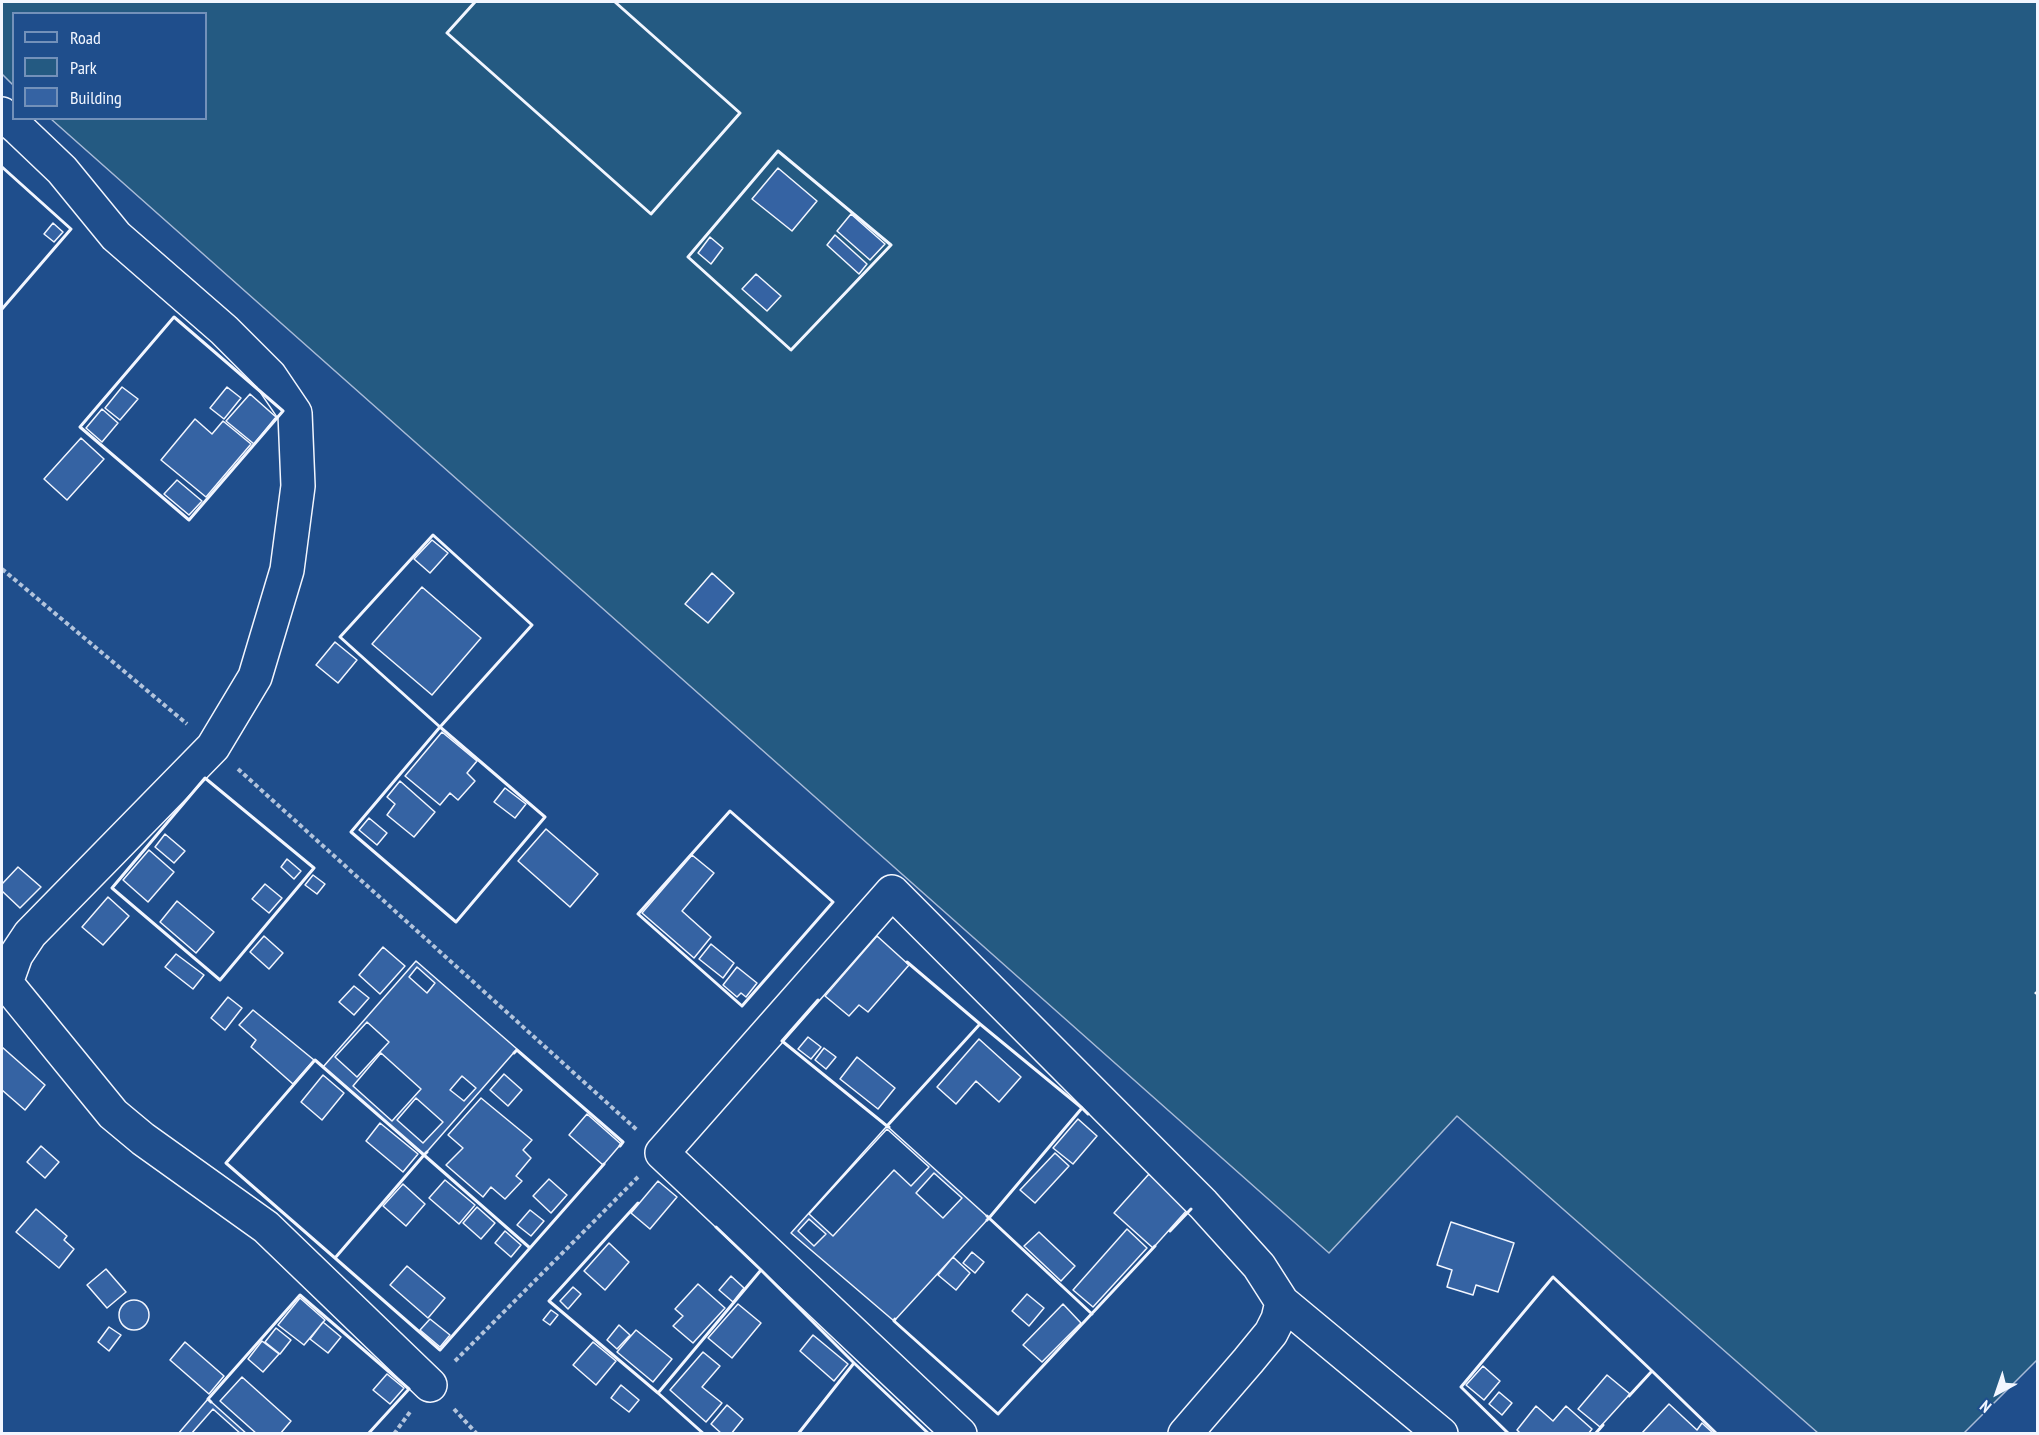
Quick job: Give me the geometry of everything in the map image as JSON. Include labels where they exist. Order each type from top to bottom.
[{"type":"street","points":[[2,114],[62,170],[116,236],[224,330],[270,376],[295,413],[298,486],[287,570],[255,677],[213,747],[30,934],[16,955],[4,981],[113,1114],[143,1139],[266,1227],[430,1385]]},
{"type":"street","points":[[960,1434],[662,1153],[892,892],[1203,1204],[1259,1266],[1282,1302],[1441,1434]]},
{"type":"street","points":[[1185,1434],[1271,1333],[1278,1319],[1282,1302]]},
{"type":"path","points":[[2,569],[213,747],[662,1153],[430,1385],[394,1434]]},
{"type":"green space","points":[[2,2],[2037,2],[2037,1360],[1964,1433],[1818,1433],[1457,1116],[1329,1253],[52,120],[207,120],[207,12],[12,12],[12,84],[2,74]]},
{"type":"building","points":[[778,168],[817,201],[792,231],[752,199]]},
{"type":"building","points":[[851,214],[885,244],[870,260],[837,231]]},
{"type":"building","points":[[53,223],[63,232],[54,242],[44,234]]},
{"type":"building","points":[[835,235],[867,264],[859,274],[827,245]]},
{"type":"building","points":[[710,237],[723,248],[711,264],[698,253]]},
{"type":"building","points":[[756,274],[781,296],[767,311],[742,289]]},
{"type":"building","points":[[122,387],[138,399],[120,420],[105,408]]},
{"type":"building","points":[[227,387],[241,398],[224,419],[210,408]]},
{"type":"building","points":[[250,394],[276,417],[254,444],[226,421]]},
{"type":"building","points":[[102,409],[118,423],[102,442],[86,428]]},
{"type":"building","points":[[195,419],[212,434],[223,421],[251,444],[206,497],[161,460]]},
{"type":"building","points":[[81,438],[104,459],[67,500],[44,479]]},
{"type":"building","points":[[177,480],[202,501],[189,515],[164,494]]},
{"type":"building","points":[[432,540],[448,553],[430,573],[414,559]]},
{"type":"building","points":[[712,573],[734,593],[708,623],[685,604]]},
{"type":"building","points":[[422,587],[481,638],[432,695],[372,644]]},
{"type":"building","points":[[335,642],[357,660],[338,683],[316,665]]},
{"type":"building","points":[[442,732],[477,761],[467,773],[475,781],[458,800],[450,793],[440,805],[405,776]]},
{"type":"building","points":[[400,781],[435,812],[414,837],[387,815],[395,804],[387,797]]},
{"type":"building","points":[[505,788],[526,804],[515,818],[494,802]]},
{"type":"building","points":[[369,818],[387,833],[377,845],[359,830]]},
{"type":"building","points":[[546,829],[598,874],[570,907],[518,861]]},
{"type":"building","points":[[165,834],[185,851],[174,863],[155,847]]},
{"type":"building","points":[[149,850],[174,872],[148,902],[123,880]]},
{"type":"building","points":[[692,855],[714,873],[682,911],[711,937],[694,958],[642,913]]},
{"type":"building","points":[[287,859],[301,871],[294,879],[281,867]]},
{"type":"building","points":[[18,867],[41,887],[20,908],[2,891],[2,884]]},
{"type":"building","points":[[313,875],[325,884],[317,894],[305,885]]},
{"type":"building","points":[[265,884],[282,898],[269,913],[252,899]]},
{"type":"building","points":[[108,897],[129,916],[103,945],[82,927]]},
{"type":"building","points":[[177,901],[214,932],[196,953],[160,922]]},
{"type":"building","points":[[264,936],[283,953],[269,969],[250,952]]},
{"type":"building","points":[[877,936],[909,965],[868,1012],[859,1005],[849,1016],[825,996]]},
{"type":"building","points":[[711,944],[734,963],[723,978],[699,959]]},
{"type":"building","points":[[383,947],[405,966],[380,994],[359,975]]},
{"type":"building","points":[[176,954],[204,975],[193,989],[165,967]]},
{"type":"building","points":[[416,961],[517,1049],[424,1155],[323,1067]]},
{"type":"building","points":[[417,967],[435,983],[427,993],[409,977]]},
{"type":"building","points":[[737,967],[757,983],[746,997],[741,993],[737,997],[723,985]]},
{"type":"building","points":[[354,986],[369,998],[354,1015],[339,1002]]},
{"type":"building","points":[[228,997],[242,1008],[225,1030],[211,1018]]},
{"type":"building","points":[[253,1010],[314,1060],[293,1084],[251,1047],[256,1040],[239,1025]]},
{"type":"building","points":[[367,1022],[389,1042],[357,1077],[335,1057]]},
{"type":"building","points":[[808,1037],[821,1047],[811,1059],[798,1049]]},
{"type":"building","points":[[979,1039],[1021,1077],[999,1102],[976,1081],[956,1104],[937,1087]]},
{"type":"building","points":[[2,1047],[45,1085],[25,1110],[2,1090]]},
{"type":"building","points":[[824,1048],[836,1057],[826,1069],[815,1060]]},
{"type":"building","points":[[381,1053],[421,1089],[392,1121],[353,1086]]},
{"type":"building","points":[[857,1057],[895,1088],[878,1109],[840,1079]]},
{"type":"building","points":[[504,1074],[522,1090],[508,1106],[490,1090]]},
{"type":"building","points":[[323,1075],[344,1093],[322,1120],[301,1102]]},
{"type":"building","points":[[462,1076],[476,1088],[464,1101],[450,1090]]},
{"type":"building","points":[[416,1098],[443,1122],[423,1143],[397,1120]]},
{"type":"building","points":[[481,1098],[532,1140],[523,1150],[531,1158],[516,1176],[522,1181],[505,1199],[491,1187],[483,1197],[446,1165],[463,1148],[448,1135]]},
{"type":"building","points":[[587,1114],[621,1144],[603,1165],[569,1135]]},
{"type":"building","points":[[1078,1119],[1097,1136],[1073,1164],[1053,1148]]},
{"type":"building","points":[[380,1123],[418,1154],[403,1172],[366,1141]]},
{"type":"building","points":[[887,1126],[989,1218],[894,1321],[791,1233]]},
{"type":"building","points":[[887,1129],[929,1167],[911,1186],[894,1170],[833,1236],[809,1214]]},
{"type":"building","points":[[41,1146],[59,1162],[45,1178],[27,1162]]},
{"type":"building","points":[[1055,1153],[1069,1166],[1035,1203],[1020,1190]]},
{"type":"building","points":[[934,1173],[962,1198],[943,1218],[916,1193]]},
{"type":"building","points":[[1149,1174],[1188,1209],[1153,1248],[1114,1213]]},
{"type":"building","points":[[549,1179],[567,1195],[551,1213],[533,1196]]},
{"type":"building","points":[[445,1180],[475,1205],[459,1224],[429,1198]]},
{"type":"building","points":[[658,1181],[677,1197],[650,1229],[631,1213]]},
{"type":"building","points":[[403,1184],[425,1204],[406,1226],[383,1206]]},
{"type":"building","points":[[477,1207],[495,1223],[481,1239],[463,1223]]},
{"type":"building","points":[[36,1209],[67,1236],[64,1240],[74,1249],[59,1268],[16,1232]]},
{"type":"building","points":[[530,1210],[544,1221],[531,1236],[517,1225]]},
{"type":"building","points":[[809,1219],[826,1234],[814,1246],[798,1231]]},
{"type":"building","points":[[1451,1222],[1514,1243],[1498,1292],[1476,1285],[1473,1295],[1447,1287],[1452,1270],[1437,1265]]},
{"type":"building","points":[[1127,1229],[1147,1248],[1093,1307],[1073,1290]]},
{"type":"building","points":[[505,1231],[521,1245],[511,1257],[495,1243]]},
{"type":"building","points":[[1039,1232],[1075,1266],[1061,1281],[1024,1246]]},
{"type":"building","points":[[609,1243],[629,1262],[605,1290],[584,1271]]},
{"type":"building","points":[[972,1252],[984,1262],[975,1273],[963,1263]]},
{"type":"building","points":[[953,1257],[970,1273],[956,1290],[938,1275]]},
{"type":"building","points":[[407,1266],[445,1298],[428,1318],[390,1285]]},
{"type":"building","points":[[106,1269],[126,1292],[107,1308],[87,1285]]},
{"type":"building","points":[[731,1276],[744,1288],[733,1302],[719,1290]]},
{"type":"building","points":[[698,1284],[725,1308],[693,1343],[673,1326],[683,1316],[675,1309]]},
{"type":"building","points":[[573,1287],[581,1294],[568,1309],[560,1301]]},
{"type":"building","points":[[1027,1294],[1044,1308],[1029,1326],[1012,1311]]},
{"type":"building","points":[[300,1298],[325,1320],[304,1345],[278,1325]]},
{"type":"building","points":[[134,1300],[144,1305],[149,1315],[144,1325],[134,1330],[124,1325],[119,1315],[124,1305]]},
{"type":"building","points":[[738,1304],[761,1323],[732,1358],[708,1338]]},
{"type":"building","points":[[1063,1304],[1081,1323],[1042,1362],[1023,1345]]},
{"type":"building","points":[[551,1310],[558,1315],[550,1325],[543,1320]]},
{"type":"building","points":[[430,1319],[450,1335],[440,1347],[420,1330]]},
{"type":"building","points":[[323,1322],[341,1337],[328,1353],[310,1339]]},
{"type":"building","points":[[619,1325],[630,1335],[617,1349],[607,1340]]},
{"type":"building","points":[[109,1327],[121,1335],[109,1351],[98,1342]]},
{"type":"building","points":[[276,1328],[291,1340],[280,1354],[265,1342]]},
{"type":"building","points":[[636,1330],[672,1359],[653,1382],[617,1352]]},
{"type":"building","points":[[813,1335],[848,1364],[834,1381],[800,1351]]},
{"type":"building","points":[[262,1341],[279,1354],[263,1372],[248,1359]]},
{"type":"building","points":[[185,1342],[224,1376],[209,1394],[170,1360]]},
{"type":"building","points":[[593,1342],[616,1361],[596,1385],[573,1365]]},
{"type":"building","points":[[703,1352],[720,1366],[702,1387],[722,1403],[706,1422],[670,1390]]},
{"type":"building","points":[[1483,1366],[1500,1381],[1484,1400],[1466,1385]]},
{"type":"building","points":[[387,1374],[404,1388],[390,1404],[373,1390]]},
{"type":"building","points":[[1607,1375],[1630,1394],[1600,1427],[1578,1409]]},
{"type":"building","points":[[242,1377],[291,1421],[280,1434],[257,1434],[220,1401]]},
{"type":"building","points":[[621,1385],[639,1400],[629,1412],[611,1398]]},
{"type":"building","points":[[1499,1392],[1512,1403],[1502,1415],[1489,1404]]},
{"type":"building","points":[[208,1399],[247,1434],[241,1434],[213,1409],[191,1434],[178,1434]]},
{"type":"building","points":[[1669,1404],[1697,1430],[1702,1423],[1714,1434],[1641,1434]]},
{"type":"building","points":[[727,1405],[743,1419],[731,1434],[722,1434],[711,1424]]},
{"type":"building","points":[[1536,1406],[1553,1421],[1566,1406],[1592,1429],[1588,1434],[1521,1434],[1517,1430]]},
{"type":"wall","points":[[475,2],[447,33],[651,214],[740,113],[615,2]]},
{"type":"wall","points":[[778,151],[891,245],[791,350],[688,257],[778,151]]},
{"type":"wall","points":[[2,167],[71,229],[2,309]]},
{"type":"wall","points":[[174,317],[283,411],[189,520],[80,427],[174,317]]},
{"type":"wall","points":[[433,535],[532,625],[440,727],[340,637],[433,535]]},
{"type":"wall","points":[[440,727],[545,817],[456,922],[351,832],[440,727]]},
{"type":"wall","points":[[205,778],[314,868],[220,980],[112,888],[205,778]]},
{"type":"wall","points":[[730,811],[833,902],[742,1006],[638,914],[730,811]]},
{"type":"wall","points":[[907,962],[980,1024]]},
{"type":"wall","points":[[818,1000],[782,1041],[887,1126]]},
{"type":"wall","points":[[889,1127],[887,1126],[980,1024],[1082,1108]]},
{"type":"wall","points":[[514,1053],[517,1050],[623,1142],[620,1146]]},
{"type":"wall","points":[[315,1060],[424,1155],[335,1258],[226,1163],[315,1060]]},
{"type":"wall","points":[[987,1216],[989,1218],[1082,1108],[1088,1114]]},
{"type":"wall","points":[[427,1152],[424,1155],[530,1248]]},
{"type":"wall","points":[[530,1248],[424,1155],[335,1258],[440,1350],[604,1164]]},
{"type":"wall","points":[[638,1203],[549,1301],[658,1393]]},
{"type":"wall","points":[[1170,1231],[1191,1209]]},
{"type":"wall","points":[[987,1220],[989,1218],[1092,1314]]},
{"type":"wall","points":[[716,1227],[761,1270]]},
{"type":"wall","points":[[895,1319],[894,1321],[998,1414],[1155,1246]]},
{"type":"wall","points":[[704,1434],[658,1393],[761,1270],[854,1363]]},
{"type":"wall","points":[[1509,1434],[1461,1387],[1553,1277],[1652,1371],[1629,1396]]},
{"type":"wall","points":[[211,1402],[208,1399],[300,1295],[409,1389],[368,1434]]},
{"type":"wall","points":[[798,1434],[854,1363],[929,1434]]},
{"type":"wall","points":[[1652,1371],[1717,1434]]},
{"type":"wall","points":[[1595,1434],[1603,1425]]}]
